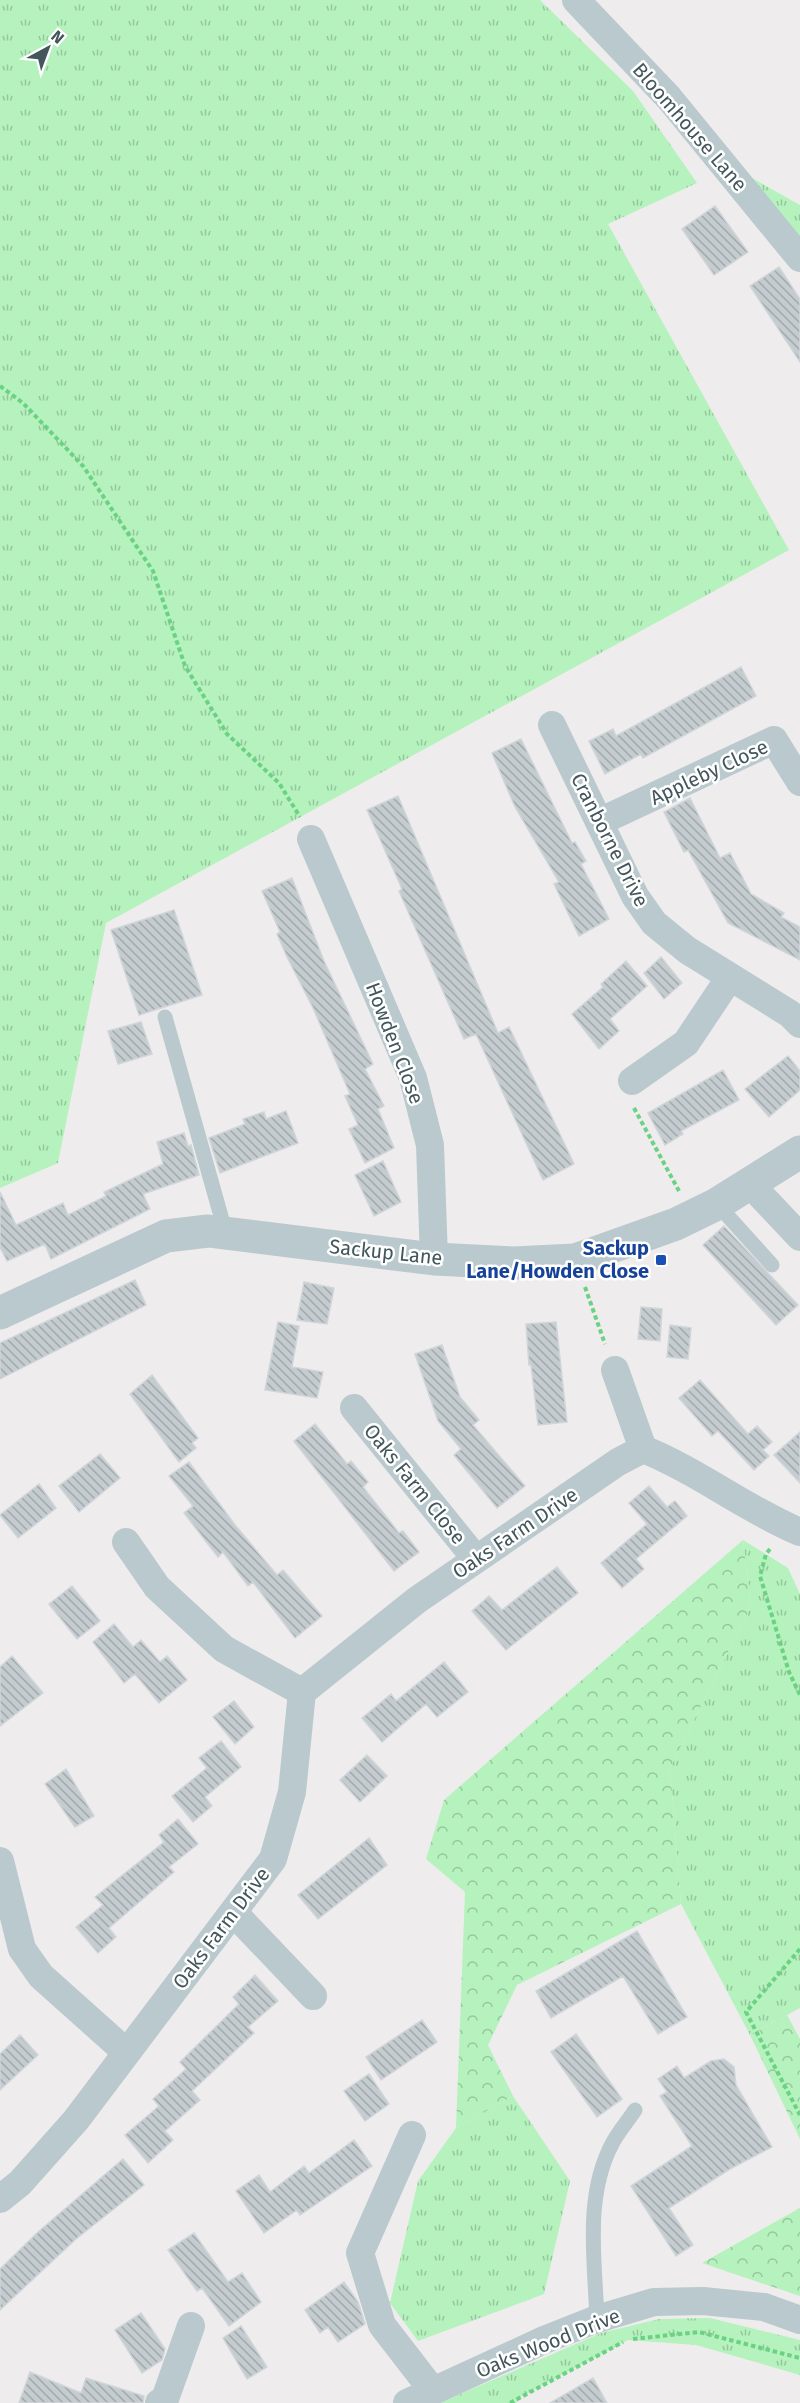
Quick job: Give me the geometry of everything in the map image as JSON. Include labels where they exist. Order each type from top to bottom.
[{"type":"street","name":"Bloomhouse Lane","points":[[576,0],[669,98],[800,258]]},
{"type":"street","name":"Cranborne Drive","points":[[552,725],[635,896],[654,923],[687,950],[790,1014],[800,1024]]},
{"type":"street","name":"Appleby Close","points":[[599,822],[774,740],[800,782]]},
{"type":"street","name":"Howden Close","points":[[311,839],[413,1078],[430,1145],[434,1259]]},
{"type":"street","points":[[632,1081],[686,1043],[730,977]]},
{"type":"street","name":"Sackup Lane","points":[[0,1313],[166,1236],[208,1232],[434,1259],[514,1263],[575,1260],[705,1210],[800,1152]]},
{"type":"street","points":[[750,1184],[800,1237]]},
{"type":"street","points":[[615,1370],[643,1449],[670,1460],[771,1521],[794,1530]]},
{"type":"street","name":"Oaks Farm Close","points":[[354,1408],[477,1559]]},
{"type":"street","name":"Oaks Farm Drive","points":[[0,2199],[20,2183],[68,2129],[273,1859],[292,1792],[302,1692],[417,1600],[618,1462],[643,1449]]},
{"type":"street","points":[[126,1542],[157,1587],[224,1649],[302,1692]]},
{"type":"street","points":[[0,1861],[22,1949],[41,1976],[126,2052]]},
{"type":"street","points":[[234,1913],[313,1996]]},
{"type":"street","points":[[412,2136],[360,2253],[382,2325],[433,2391]]},
{"type":"street","name":"Oaks Wood Drive","points":[[407,2403],[544,2340],[597,2319],[654,2302],[703,2301],[764,2307],[800,2320]]},
{"type":"street","points":[[164,2402],[191,2326]]},
{"type":"lane","points":[[165,1017],[226,1234]]},
{"type":"lane","points":[[705,1210],[772,1265]]},
{"type":"lane","points":[[597,2319],[595,2198],[603,2165],[612,2144],[635,2110]]},
{"type":"path","points":[[0,386],[23,404],[83,466],[153,571],[185,666],[227,734],[279,783],[311,839]]},
{"type":"path","points":[[632,1081],[633,1108],[705,1210]]},
{"type":"path","points":[[575,1260],[615,1370]]},
{"type":"path","points":[[794,1530],[766,1554],[760,1576],[789,1672],[800,1695]]},
{"type":"path","points":[[800,1949],[746,2012],[800,2115]]},
{"type":"path","points":[[510,2403],[628,2340],[699,2332],[800,2358]]},
{"type":"green space","points":[[0,0],[540,0],[633,91],[697,183],[608,224],[789,550],[106,923],[58,1163],[0,1188]]},
{"type":"green space","points":[[736,169],[800,205],[800,246]]},
{"type":"green space","points":[[743,1540],[788,1568],[800,1594],[800,2008],[750,2035],[681,1904],[670,1768],[751,1606]]},
{"type":"green space","points":[[743,1540],[751,1606],[670,1768],[681,1904],[517,1985],[488,2045],[513,2096],[456,2128],[465,1892],[426,1859],[444,1800]]},
{"type":"green space","points":[[787,2015],[800,2039],[800,2139],[750,2035]]},
{"type":"green space","points":[[513,2096],[570,2181],[544,2294],[418,2341],[390,2303],[418,2181],[456,2128]]},
{"type":"green space","points":[[800,2208],[800,2296],[702,2263]]},
{"type":"green space","points":[[710,2318],[800,2340],[800,2375],[696,2345],[628,2340],[517,2399],[517,2403],[440,2403],[601,2333],[659,2319]]},
{"type":"building","points":[[715,206],[748,252],[714,275],[682,229]]},
{"type":"building","points":[[779,267],[800,299],[800,362],[750,286]]},
{"type":"building","points":[[741,667],[756,696],[643,758],[641,754],[605,774],[589,741],[613,729],[616,736]]},
{"type":"building","points":[[521,739],[572,843],[575,842],[586,861],[581,864],[609,919],[579,936],[554,884],[559,882],[515,807],[492,753]]},
{"type":"building","points":[[398,796],[498,1033],[509,1027],[574,1164],[543,1180],[476,1034],[464,1039],[399,891],[402,889],[367,810]]},
{"type":"building","points":[[690,798],[720,858],[730,853],[751,894],[784,913],[781,917],[800,927],[800,960],[728,923],[688,850],[684,852],[664,812]]},
{"type":"building","points":[[292,878],[324,961],[373,1064],[365,1069],[384,1106],[378,1109],[394,1148],[365,1163],[349,1129],[358,1125],[345,1096],[350,1094],[313,1008],[277,934],[280,932],[262,891]]},
{"type":"building","points":[[174,910],[202,995],[139,1015],[111,930]]},
{"type":"building","points":[[661,957],[682,983],[664,999],[644,973]]},
{"type":"building","points":[[626,961],[647,986],[610,1019],[619,1031],[599,1049],[572,1014],[603,987],[601,984]]},
{"type":"building","points":[[141,1022],[152,1054],[118,1064],[108,1031]]},
{"type":"building","points":[[788,1056],[800,1071],[800,1090],[769,1117],[745,1089]]},
{"type":"building","points":[[723,1070],[739,1100],[681,1131],[683,1134],[665,1145],[648,1113]]},
{"type":"building","points":[[286,1111],[298,1143],[220,1173],[209,1138],[245,1124],[243,1119],[264,1112],[266,1119]]},
{"type":"building","points":[[184,1133],[188,1146],[191,1145],[199,1175],[143,1194],[150,1209],[51,1259],[45,1244],[7,1261],[0,1247],[0,1192],[16,1225],[63,1203],[68,1215],[106,1196],[104,1192],[163,1164],[157,1142]]},
{"type":"building","points":[[383,1161],[401,1202],[374,1216],[355,1175]]},
{"type":"building","points":[[724,1226],[798,1305],[776,1325],[703,1245]]},
{"type":"building","points":[[135,1280],[146,1305],[0,1379],[0,1343]]},
{"type":"building","points":[[304,1282],[334,1288],[327,1324],[297,1320]]},
{"type":"building","points":[[641,1307],[662,1309],[660,1341],[638,1339]]},
{"type":"building","points":[[278,1322],[299,1326],[292,1367],[323,1372],[317,1398],[265,1390]]},
{"type":"building","points":[[556,1322],[567,1422],[538,1425],[531,1365],[529,1365],[526,1324]]},
{"type":"building","points":[[670,1325],[691,1328],[688,1359],[667,1357]]},
{"type":"building","points":[[442,1345],[460,1397],[479,1420],[473,1425],[525,1486],[497,1508],[454,1455],[461,1449],[438,1421],[415,1354]]},
{"type":"building","points":[[152,1375],[198,1438],[192,1443],[196,1448],[179,1462],[130,1394]]},
{"type":"building","points":[[700,1380],[748,1434],[757,1426],[772,1442],[763,1450],[769,1456],[754,1470],[718,1431],[712,1436],[679,1398]]},
{"type":"building","points":[[315,1424],[347,1464],[351,1461],[368,1482],[363,1487],[399,1533],[403,1531],[419,1552],[394,1571],[294,1441]]},
{"type":"building","points":[[800,1432],[800,1483],[774,1455]]},
{"type":"building","points":[[100,1454],[120,1478],[79,1512],[59,1486]]},
{"type":"building","points":[[189,1462],[235,1525],[277,1575],[283,1570],[322,1616],[295,1638],[253,1582],[248,1586],[223,1552],[218,1557],[184,1513],[193,1506],[169,1476]]},
{"type":"building","points":[[39,1484],[56,1508],[18,1538],[0,1515]]},
{"type":"building","points":[[649,1486],[667,1507],[675,1501],[687,1516],[636,1559],[644,1569],[622,1588],[601,1563],[647,1524],[629,1503]]},
{"type":"building","points":[[557,1567],[578,1593],[506,1650],[472,1611],[489,1596],[502,1610]]},
{"type":"building","points":[[72,1586],[100,1621],[77,1639],[49,1604]]},
{"type":"building","points":[[114,1624],[133,1647],[141,1640],[160,1662],[167,1656],[187,1680],[159,1703],[135,1674],[124,1683],[93,1642]]},
{"type":"building","points":[[12,1656],[43,1693],[0,1726],[0,1667]]},
{"type":"building","points":[[444,1662],[468,1692],[437,1717],[426,1704],[382,1742],[362,1718],[391,1694],[396,1701]]},
{"type":"building","points":[[234,1701],[254,1727],[235,1744],[213,1717]]},
{"type":"building","points":[[221,1741],[241,1767],[205,1797],[212,1806],[193,1822],[172,1796],[207,1768],[199,1758]]},
{"type":"building","points":[[367,1755],[387,1776],[360,1802],[340,1780]]},
{"type":"building","points":[[66,1769],[94,1816],[75,1827],[45,1784]]},
{"type":"building","points":[[178,1819],[198,1844],[169,1867],[174,1872],[109,1928],[116,1937],[98,1953],[76,1927],[103,1905],[95,1897],[164,1842],[159,1835]]},
{"type":"building","points":[[369,1838],[387,1865],[318,1919],[298,1895]]},
{"type":"building","points":[[637,1931],[687,2017],[658,2034],[623,1976],[551,2018],[536,1991]]},
{"type":"building","points":[[255,1975],[278,2001],[248,2027],[254,2033],[192,2091],[200,2100],[165,2131],[173,2140],[148,2163],[125,2135],[159,2106],[153,2099],[186,2069],[180,2062],[239,2004],[233,1997]]},
{"type":"building","points":[[422,2020],[437,2042],[381,2080],[366,2057]]},
{"type":"building","points":[[576,2034],[622,2099],[597,2117],[551,2052]]},
{"type":"building","points":[[20,2035],[38,2055],[0,2090],[0,2054]]},
{"type":"building","points":[[724,2059],[734,2067],[736,2085],[772,2147],[730,2169],[669,2208],[693,2245],[676,2256],[631,2186],[692,2146],[660,2096],[667,2092],[658,2079],[677,2066],[684,2078],[711,2061]]},
{"type":"building","points":[[369,2074],[389,2104],[365,2121],[344,2091]]},
{"type":"building","points":[[354,2140],[372,2166],[300,2215],[297,2210],[264,2233],[236,2191],[259,2175],[270,2192],[304,2166],[309,2173]]},
{"type":"building","points":[[123,2159],[144,2185],[76,2239],[0,2310],[0,2269],[38,2232]]},
{"type":"building","points":[[194,2233],[228,2282],[242,2273],[261,2302],[229,2326],[202,2288],[197,2291],[168,2250]]},
{"type":"building","points":[[344,2282],[358,2302],[365,2324],[338,2342],[328,2327],[320,2333],[305,2310]]},
{"type":"building","points":[[141,2313],[165,2349],[162,2360],[142,2373],[115,2330]]},
{"type":"building","points":[[241,2326],[267,2367],[247,2379],[223,2338]]},
{"type":"building","points":[[30,2372],[81,2393],[86,2378],[144,2396],[143,2403],[19,2403]]},
{"type":"building","points":[[593,2378],[607,2403],[550,2403]]},
{"type":"place","name":"Sackup Lane/Howden Close","points":[[661,1260]]}]
